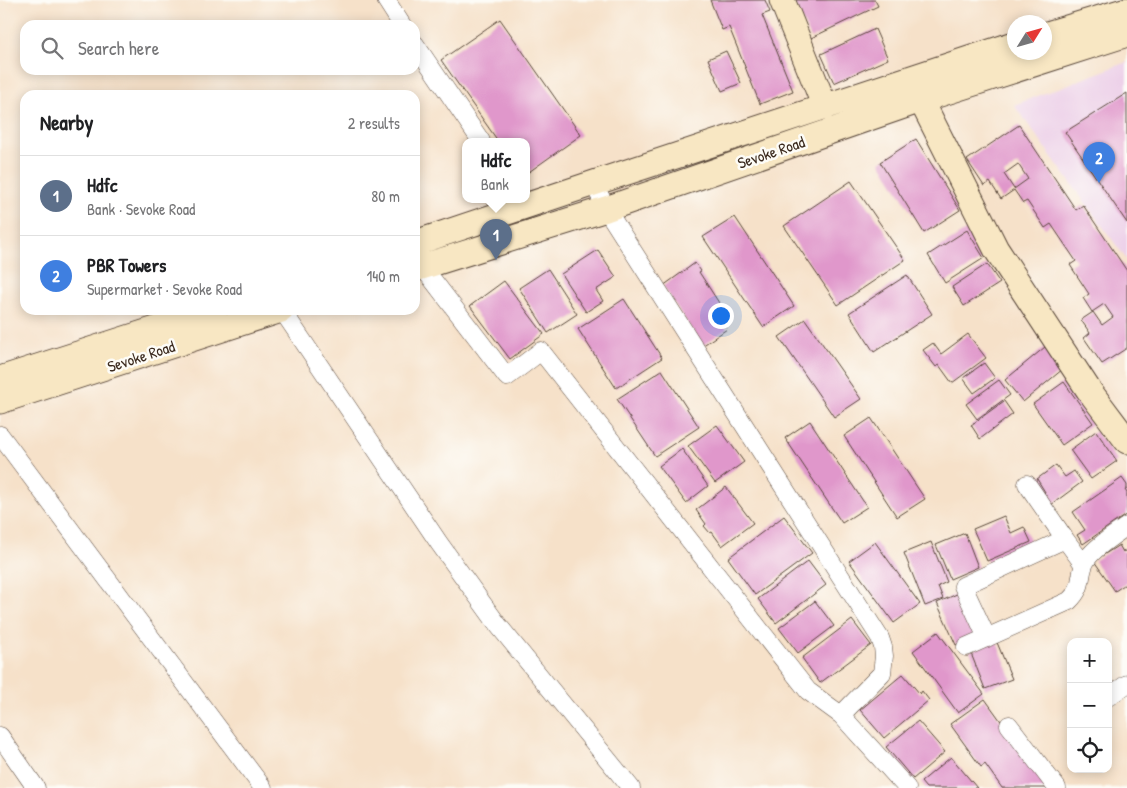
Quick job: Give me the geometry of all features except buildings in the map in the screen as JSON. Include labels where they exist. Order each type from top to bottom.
[{"type":"main road","points":[[782,0],[825,107]]},
{"type":"main road","points":[[1052,33],[1127,10]]},
{"type":"main road","name":"Sevoke Road","points":[[530,201],[594,183],[825,107],[916,90],[1127,34]]},
{"type":"main road","name":"Sevoke Road","points":[[420,259],[606,210],[916,90],[1007,47]]},
{"type":"main road","points":[[916,90],[996,248],[1088,388],[1127,441]]},
{"type":"main road","name":"Sevoke Road","points":[[420,258],[522,203]]},
{"type":"main road","name":"Sevoke Road","points":[[0,402],[203,315]]},
{"type":"main road","name":"Sevoke Road","points":[[0,379],[106,356],[263,315]]},
{"type":"street","points":[[386,0],[399,20]]},
{"type":"street","points":[[420,51],[479,138]]},
{"type":"street","points":[[594,183],[606,210],[880,638],[884,656],[882,673],[841,715]]},
{"type":"street","points":[[420,264],[508,377],[541,351],[808,691],[841,715],[907,788]]},
{"type":"street","points":[[285,315],[439,543],[498,625],[631,788]]},
{"type":"street","points":[[0,435],[263,788]]},
{"type":"street","points":[[1027,484],[1084,565]]},
{"type":"street","points":[[966,647],[1069,602],[1078,591],[1084,565],[1088,558],[1127,526]]},
{"type":"street","points":[[987,638],[963,586],[1066,539]]},
{"type":"street","points":[[1112,694],[1127,684]]},
{"type":"street","points":[[1009,725],[1057,788]]},
{"type":"street","points":[[0,736],[36,788]]},
{"type":"shaded area","points":[[1127,62],[1127,260],[1014,105]]},
{"type":"place","name":"PBR Towers","points":[[1099,183]]},
{"type":"place","name":"Hdfc","points":[[496,260]]}]
